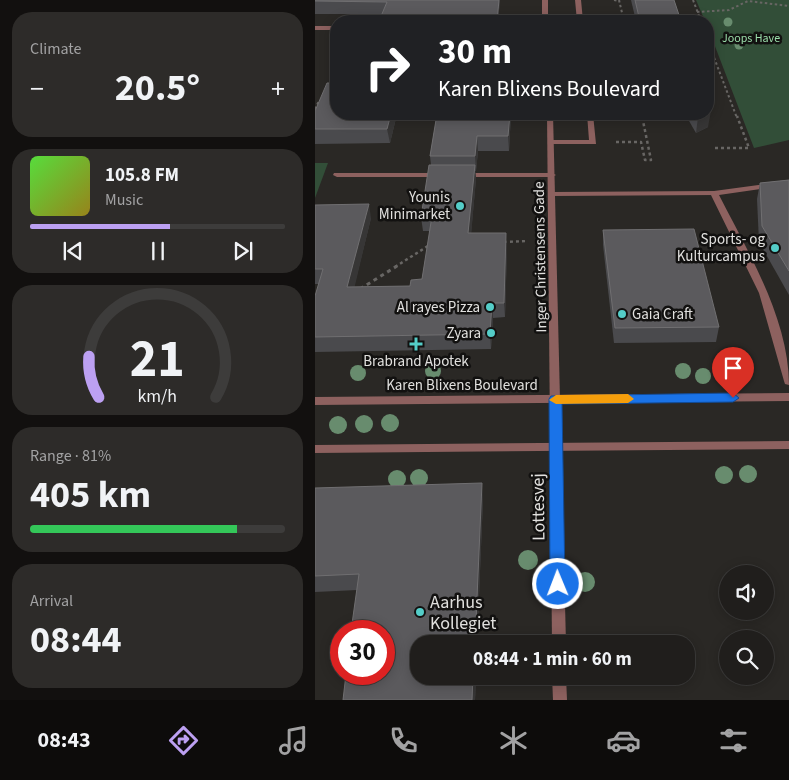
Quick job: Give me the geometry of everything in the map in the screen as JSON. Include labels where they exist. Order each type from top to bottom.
[{"type":"street","points":[[545,0],[545,15]]},
{"type":"street","points":[[577,0],[579,15]]},
{"type":"street","points":[[315,28],[330,28]]},
{"type":"street","name":"Inger Christensens Gade","points":[[550,120],[555,399]]},
{"type":"street","points":[[552,142],[593,142],[591,120]]},
{"type":"street","points":[[337,175],[552,175]]},
{"type":"street","points":[[552,194],[714,193],[789,183]]},
{"type":"street","points":[[714,193],[764,293],[789,381]]},
{"type":"street","name":"Karen Blixens Boulevard","points":[[315,401],[789,397]]},
{"type":"street","name":"Lottesvej","points":[[555,399],[559,635]]},
{"type":"street","points":[[315,449],[789,445]]},
{"type":"street","points":[[559,685],[559,700]]},
{"type":"path","points":[[614,0],[619,0],[623,15]]},
{"type":"path","points":[[693,0],[698,15]]},
{"type":"path","points":[[697,12],[729,10],[748,1],[789,6]]},
{"type":"path","points":[[714,58],[749,148],[715,148]]},
{"type":"path","points":[[315,109],[319,101]]},
{"type":"path","points":[[641,142],[645,160],[651,160],[643,120]]},
{"type":"path","points":[[498,242],[553,241]]},
{"type":"path","points":[[358,290],[432,244]]},
{"type":"green space","name":"Joops Have","points":[[696,0],[789,0],[789,140],[754,148],[714,44],[714,15],[702,15]]},
{"type":"green space","points":[[315,163],[328,163],[315,198]]},
{"type":"building","points":[[499,0],[498,15],[382,15],[387,2],[315,1]]},
{"type":"building","points":[[635,0],[674,0],[679,15],[639,15]]},
{"type":"building","points":[[327,83],[330,83],[330,120],[389,120],[387,129],[315,129],[315,111]]},
{"type":"building","points":[[436,120],[509,120],[508,136],[477,136],[475,156],[430,156]]},
{"type":"building","points":[[429,165],[475,165],[468,233],[506,233],[504,303],[492,303],[490,334],[315,337],[315,296],[323,269],[315,269],[315,205],[369,204],[347,287],[410,286],[411,280],[422,279],[432,216],[421,217]]},
{"type":"building","points":[[789,180],[789,271],[762,226],[760,183]]},
{"type":"building","points":[[694,229],[719,327],[615,328],[603,230]]},
{"type":"building","name":"Aarhus Kollegiet","points":[[482,483],[475,635],[410,635],[410,685],[473,685],[472,700],[343,700],[345,685],[395,685],[395,620],[353,620],[359,574],[315,576],[315,488]]},
{"type":"slow traffic","points":[[556,400],[628,399]]},
{"type":"place","name":"Younis Minimarket","points":[[460,206]]},
{"type":"place","name":"Sports- og Kulturcampus","points":[[775,248]]},
{"type":"place","name":"Al rayes Pizza","points":[[490,307]]},
{"type":"place","name":"Gaia Craft","points":[[622,314]]},
{"type":"place","name":"Zyara","points":[[491,333]]},
{"type":"place","name":"Brabrand Apotek","points":[[416,344]]},
{"type":"place","name":"Aarhus Kollegiet","points":[[420,612]]},
{"type":"route","points":[[558,584],[555,399],[733,398]]}]
